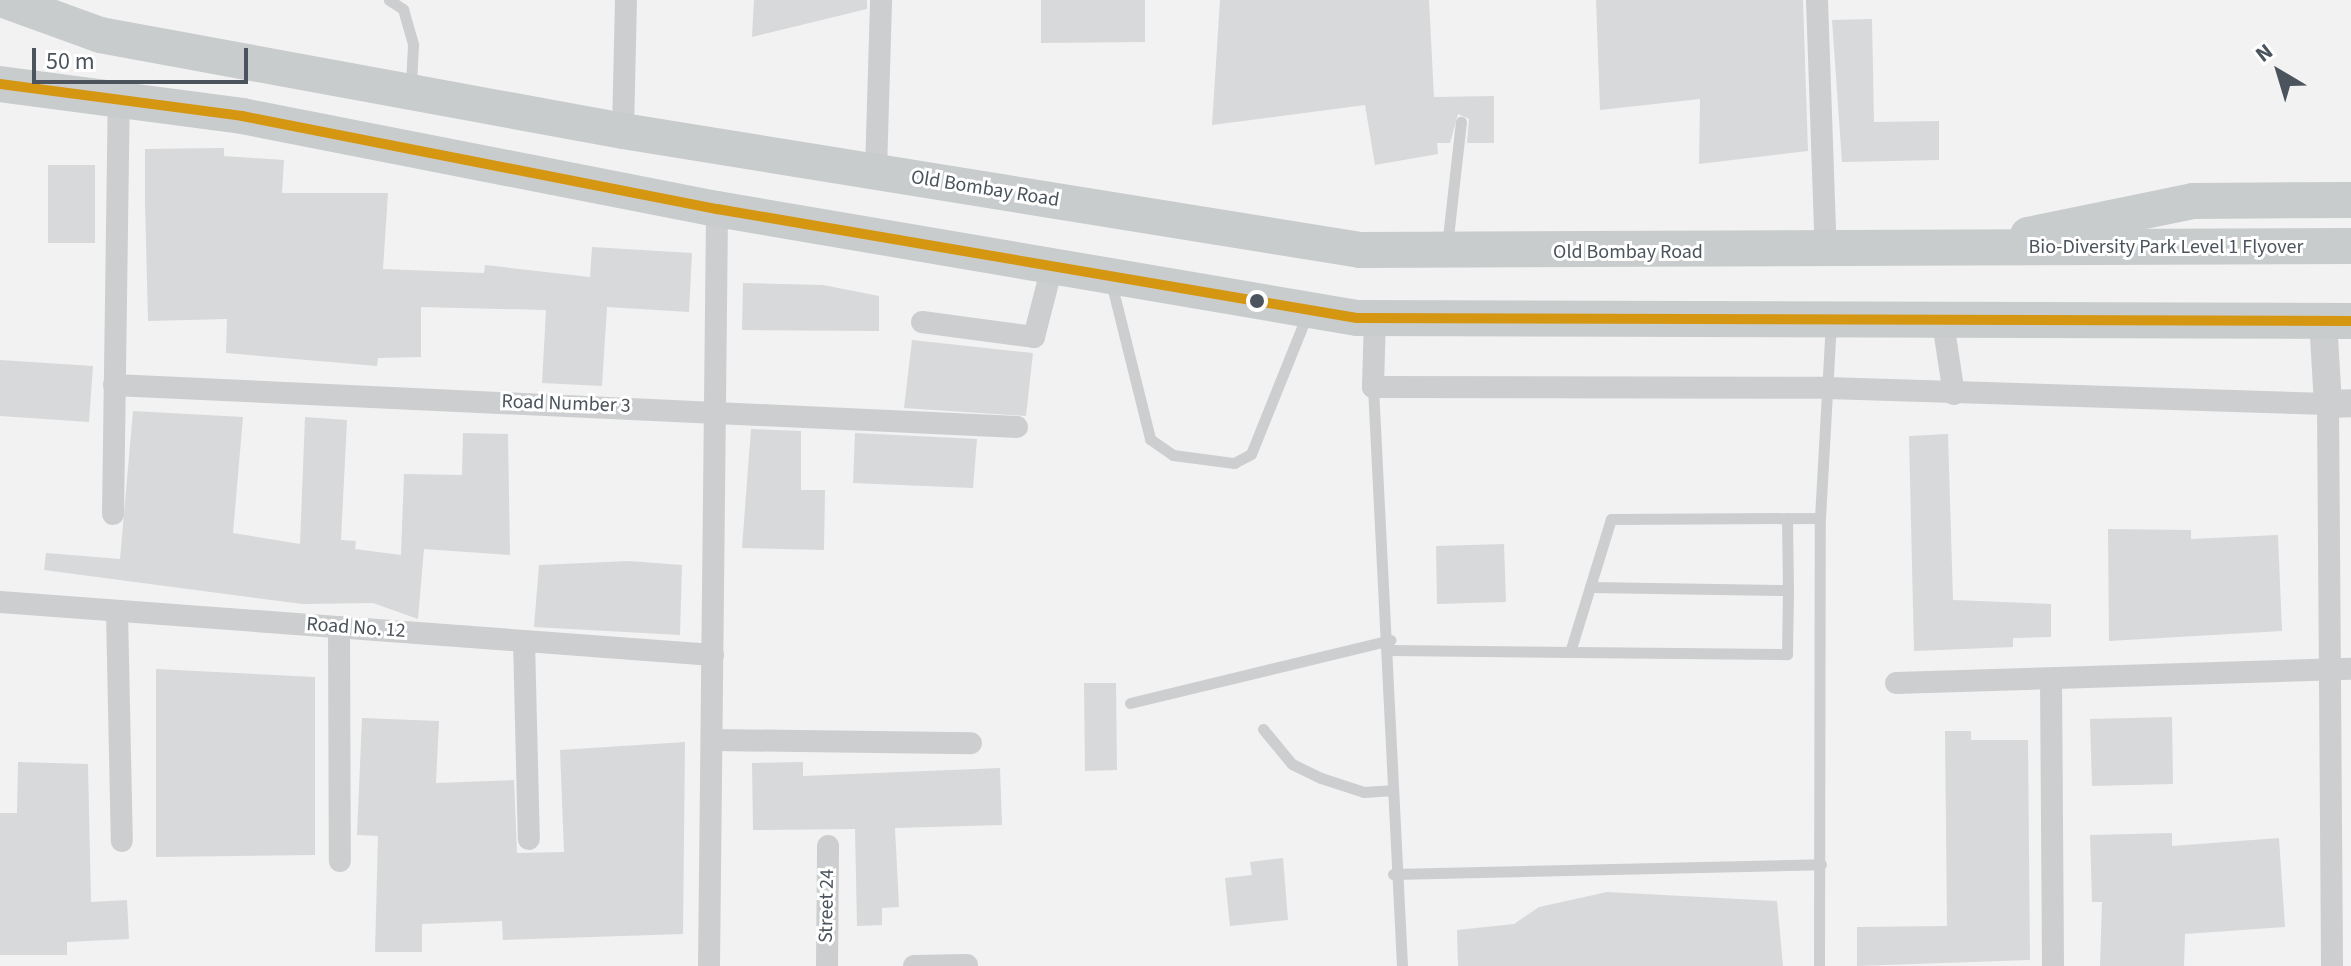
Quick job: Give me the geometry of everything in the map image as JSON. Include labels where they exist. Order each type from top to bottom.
[{"type":"main road","name":"Old Bombay Road","points":[[4,0],[100,35],[623,131],[1360,250],[1826,253],[1980,247]]},
{"type":"main road","points":[[0,25],[100,35]]},
{"type":"main road","points":[[0,84],[242,116],[717,209],[1309,311],[1375,318],[1831,319],[1942,316],[2337,320]]},
{"type":"main road","points":[[1980,247],[2138,208],[2351,200]]},
{"type":"main road","name":"Bio-Diversity Park Level 1 Flyover","points":[[1980,247],[2351,246]]},
{"type":"street","points":[[623,131],[626,0]]},
{"type":"street","points":[[876,171],[881,0]]},
{"type":"street","points":[[1817,0],[1826,253]]},
{"type":"street","points":[[113,514],[119,101]]},
{"type":"street","points":[[709,966],[717,209]]},
{"type":"street","points":[[922,322],[1034,337],[1052,267]]},
{"type":"street","points":[[1942,316],[1954,394]]},
{"type":"street","points":[[1375,318],[1373,387],[1827,388],[2339,404]]},
{"type":"street","points":[[2332,966],[2341,922],[2327,669],[2339,404],[2337,320]]},
{"type":"street","name":"Road Number 3","points":[[114,385],[715,410],[1017,427]]},
{"type":"street","name":"Road No. 12","points":[[0,602],[713,655]]},
{"type":"street","points":[[117,611],[122,841]]},
{"type":"street","points":[[339,627],[340,861]]},
{"type":"street","points":[[524,641],[529,839]]},
{"type":"street","points":[[1896,683],[2351,669]]},
{"type":"street","points":[[2051,679],[2053,966]]},
{"type":"street","points":[[712,740],[971,743]]},
{"type":"street","name":"Street 24","points":[[827,966],[828,846]]},
{"type":"street","points":[[914,966],[967,965]]},
{"type":"lane","points":[[389,0],[403,9],[413,45],[411,90]]},
{"type":"lane","points":[[1446,251],[1461,122]]},
{"type":"lane","points":[[1110,278],[1150,439],[1173,455],[1234,463],[1251,454],[1309,311]]},
{"type":"lane","points":[[1819,966],[1820,518],[1831,319]]},
{"type":"lane","points":[[1373,387],[1390,645],[1393,874],[1402,966]]},
{"type":"lane","points":[[1130,703],[1390,645],[1570,652],[1787,654],[1787,518]]},
{"type":"lane","points":[[1570,652],[1611,519],[1820,518]]},
{"type":"lane","points":[[1590,587],[1788,590]]},
{"type":"lane","points":[[1263,729],[1292,764],[1321,778],[1364,792],[1390,790]]},
{"type":"lane","points":[[1393,874],[1821,864]]},
{"type":"building","points":[[754,0],[867,0],[867,9],[752,37]]},
{"type":"building","points":[[1041,0],[1145,0],[1145,42],[1041,43]]},
{"type":"building","points":[[1220,0],[1429,0],[1434,97],[1494,96],[1494,143],[1467,143],[1469,119],[1458,114],[1450,143],[1437,143],[1438,154],[1375,165],[1365,105],[1212,125]]},
{"type":"building","points":[[1596,0],[1803,0],[1808,151],[1699,164],[1700,99],[1600,110]]},
{"type":"building","points":[[1872,19],[1874,122],[1939,121],[1939,160],[1842,162],[1832,20]]},
{"type":"building","points":[[224,148],[224,156],[284,160],[282,193],[388,193],[383,269],[484,273],[485,265],[590,277],[592,247],[692,253],[689,312],[607,307],[602,386],[542,383],[546,310],[421,307],[421,357],[378,358],[377,366],[226,353],[227,319],[148,321],[145,202],[145,149]]},
{"type":"building","points":[[48,165],[95,165],[95,243],[48,243]]},
{"type":"building","points":[[743,283],[823,285],[879,296],[879,331],[742,330]]},
{"type":"building","points":[[912,340],[1033,353],[1026,416],[904,408]]},
{"type":"building","points":[[0,360],[93,366],[89,422],[0,416]]},
{"type":"building","points":[[133,411],[243,417],[233,533],[300,544],[305,417],[347,420],[341,540],[356,541],[355,549],[401,555],[404,474],[462,475],[463,433],[508,434],[510,555],[424,549],[418,619],[373,603],[302,604],[44,570],[46,553],[120,559]]},
{"type":"building","points":[[751,429],[801,431],[801,490],[825,490],[824,550],[742,548]]},
{"type":"building","points":[[855,433],[977,439],[973,488],[853,483]]},
{"type":"building","points":[[1948,434],[1953,600],[2051,604],[2051,637],[2013,638],[2013,647],[1914,651],[1909,436]]},
{"type":"building","points":[[2108,529],[2191,530],[2191,539],[2278,535],[2282,631],[2109,641]]},
{"type":"building","points":[[1504,544],[1506,602],[1437,604],[1436,546]]},
{"type":"building","points":[[629,561],[682,565],[680,635],[534,627],[539,565]]},
{"type":"building","points":[[156,669],[315,677],[315,855],[156,857]]},
{"type":"building","points":[[1084,683],[1116,683],[1117,770],[1085,771]]},
{"type":"building","points":[[2172,717],[2173,784],[2092,786],[2090,719]]},
{"type":"building","points":[[362,718],[439,721],[436,783],[514,780],[517,853],[564,852],[560,750],[685,742],[683,934],[503,940],[502,921],[422,924],[422,952],[375,952],[378,836],[357,835]]},
{"type":"building","points":[[1945,731],[1971,731],[1971,740],[2028,740],[2030,960],[1857,966],[1857,927],[1947,926]]},
{"type":"building","points":[[18,762],[88,764],[91,902],[127,900],[129,939],[67,942],[67,955],[0,955],[0,813],[17,813]]},
{"type":"building","points":[[803,762],[803,776],[1000,768],[1002,825],[895,828],[899,907],[882,908],[882,925],[857,926],[855,829],[753,830],[752,763]]},
{"type":"building","points":[[2172,833],[2172,846],[2279,838],[2285,927],[2185,934],[2184,966],[2100,966],[2102,902],[2092,902],[2090,835]]},
{"type":"building","points":[[1283,858],[1288,920],[1230,926],[1225,878],[1252,875],[1250,862]]},
{"type":"building","points":[[1607,892],[1777,901],[1783,966],[1458,966],[1457,930],[1514,924],[1539,907]]},
{"type":"transit line","points":[[0,84],[242,116],[717,209],[1357,318],[2351,321]]}]
